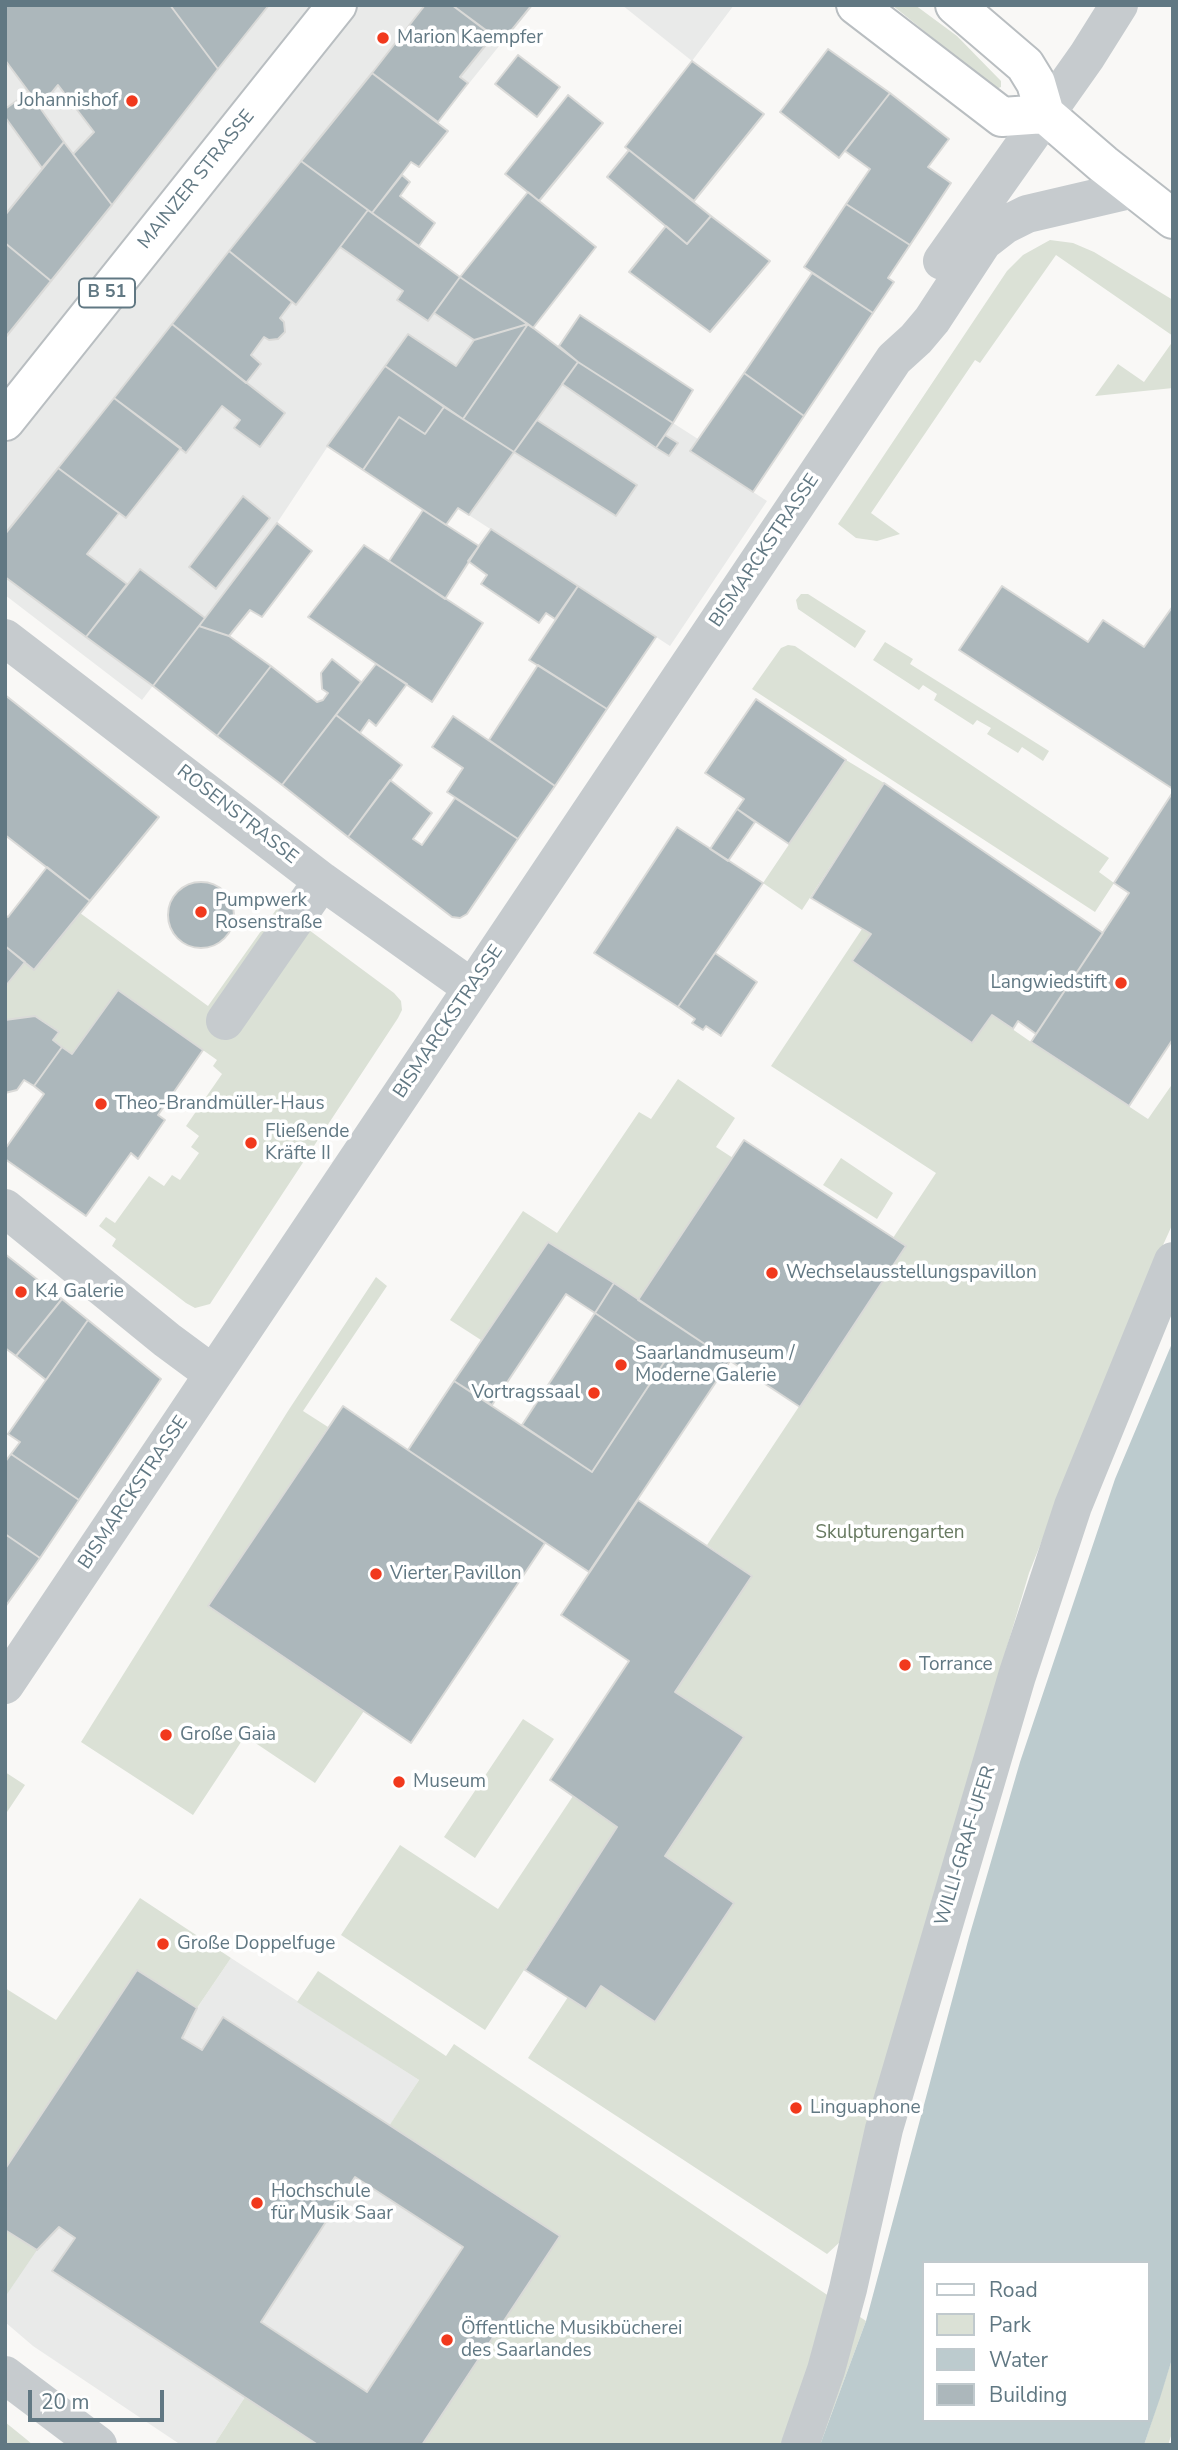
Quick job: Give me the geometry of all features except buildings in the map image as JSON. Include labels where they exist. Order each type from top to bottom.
[{"type":"main road","name":"MAINZER STRASSE","points":[[5,421],[337,5]]},
{"type":"main road","points":[[856,5],[1002,117],[1045,114]]},
{"type":"main road","points":[[955,5],[1025,65],[1036,83],[1045,114],[1173,219]]},
{"type":"street","name":"BISMARCKSTRASSE","points":[[894,359],[911,307],[985,197],[1087,56],[1119,5]]},
{"type":"street","name":"BISMARCKSTRASSE","points":[[5,1685],[894,359],[932,320],[984,242],[1005,225],[1027,214],[1134,189]]},
{"type":"street","name":"ROSENSTRASSE","points":[[5,638],[322,881],[472,988]]},
{"type":"street","points":[[225,1021],[322,881]]},
{"type":"street","points":[[5,1208],[169,1342],[213,1374]]},
{"type":"street","name":"WILLI-GRAF-UFER","points":[[800,2445],[826,2370],[848,2289],[884,2129],[1017,1676],[1073,1506],[1173,1261]]},
{"type":"street","points":[[5,2375],[97,2445]]},
{"type":"shaded area","points":[[5,5],[532,5],[438,122],[448,131],[442,140],[419,167],[411,162],[373,213],[578,362],[698,439],[690,451],[767,501],[670,646],[458,508],[446,525],[328,446],[277,523],[142,700],[5,595]]},
{"type":"shaded area","points":[[622,5],[734,5],[692,61]]},
{"type":"shaded area","name":"Hochschule für Musik Saar","points":[[231,1958],[419,2080],[390,2125],[560,2236],[422,2445],[245,2397],[214,2445],[181,2445],[33,2346],[5,2322],[5,2169],[137,1970],[197,2008]]},
{"type":"green space","points":[[892,5],[915,5],[957,36],[1001,81],[1001,87],[996,89]]},
{"type":"green space","points":[[1050,240],[1073,243],[1094,252],[1173,300],[1173,336],[1056,255],[980,363],[975,360],[871,513],[900,534],[877,541],[856,538],[838,524],[1007,271],[1023,255]]},
{"type":"green space","points":[[1173,341],[1173,388],[1095,396],[1118,364],[1144,382]]},
{"type":"green space","points":[[801,594],[808,594],[866,631],[855,648],[798,609],[796,600]]},
{"type":"green space","points":[[885,642],[913,659],[910,664],[1049,751],[1043,761],[1022,747],[1018,753],[987,734],[991,728],[977,720],[973,725],[934,700],[937,694],[923,685],[919,690],[873,660]]},
{"type":"green space","points":[[795,646],[1109,858],[1099,872],[1114,883],[1095,912],[752,689],[781,648]]},
{"type":"green space","points":[[846,760],[884,783],[802,910],[763,883]]},
{"type":"green space","points":[[278,907],[394,993],[401,1001],[402,1010],[210,1304],[195,1308],[112,1246],[116,1239],[99,1226],[106,1217],[115,1223],[149,1176],[164,1186],[172,1175],[180,1180],[199,1153],[191,1147],[199,1136],[186,1126],[222,1074],[213,1066],[217,1060],[118,990],[72,1054],[53,1040],[59,1032],[35,1016],[5,1020],[5,987],[25,962],[34,969],[80,913],[208,1006]]},
{"type":"green space","name":"Skulpturengarten","points":[[862,929],[871,934],[853,962],[971,1043],[992,1015],[1148,1119],[1173,1083],[1173,1223],[1136,1305],[1029,1573],[982,1731],[841,2241],[827,2254],[528,2058],[568,1997],[586,2009],[601,1986],[655,2022],[734,1903],[665,1856],[744,1738],[675,1692],[752,1576],[707,1545],[905,1247],[893,1238],[936,1173],[771,1066]]},
{"type":"green space","points":[[678,1079],[735,1118],[716,1147],[733,1158],[638,1300],[548,1242],[481,1340],[450,1320],[523,1211],[557,1233],[639,1112],[651,1119]]},
{"type":"green space","points":[[841,1158],[893,1193],[877,1219],[823,1185]]},
{"type":"green space","points":[[376,1277],[387,1286],[303,1411],[328,1427],[208,1606],[364,1711],[315,1783],[245,1736],[193,1815],[81,1742],[288,1411]]},
{"type":"green space","points":[[523,1719],[554,1739],[475,1858],[444,1837]]},
{"type":"green space","points":[[5,1772],[25,1785],[5,1815]]},
{"type":"green space","points":[[573,1796],[617,1827],[485,2030],[341,1935],[400,1845],[498,1909]]},
{"type":"green space","points":[[140,1898],[231,1958],[197,2008],[137,1970],[5,2169],[5,1988],[56,2020]]},
{"type":"green space","points":[[318,1971],[446,2056],[454,2044],[866,2321],[820,2445],[422,2445],[559,2236],[389,2126],[419,2080],[297,2002]]},
{"type":"green space","points":[[5,2230],[37,2250],[5,2297]]},
{"type":"green space","points":[[1173,2356],[1173,2430],[1168,2445],[1144,2445]]},
{"type":"green space","points":[[245,2397],[318,2445],[214,2445]]},
{"type":"green space","points":[[5,2422],[26,2439],[33,2445],[5,2445]]},
{"type":"water","points":[[1173,1341],[1173,2356],[1160,2398],[1144,2445],[820,2445],[866,2321],[969,1937],[1020,1762],[1115,1479]]},
{"type":"place","name":"Marion Kaempfer","points":[[383,38]]},
{"type":"place","name":"Johannishof","points":[[132,101]]},
{"type":"place","name":"Pumpwerk Rosenstraße","points":[[201,912]]},
{"type":"place","name":"Langwiedstift","points":[[1121,983]]},
{"type":"place","name":"Theo-Brandmüller-Haus","points":[[101,1104]]},
{"type":"place","name":"Fließende Kräfte II","points":[[251,1143]]},
{"type":"place","name":"Wechselausstellungspavillon","points":[[772,1273]]},
{"type":"place","name":"K4 Galerie","points":[[21,1292]]},
{"type":"place","name":"Saarlandmuseum / Moderne Galerie","points":[[621,1365]]},
{"type":"place","name":"Vortragssaal","points":[[594,1393]]},
{"type":"place","name":"Vierter Pavillon","points":[[376,1574]]},
{"type":"place","name":"Torrance","points":[[905,1665]]},
{"type":"place","name":"Große Gaia","points":[[166,1735]]},
{"type":"place","name":"Museum","points":[[399,1782]]},
{"type":"place","name":"Große Doppelfuge","points":[[163,1944]]},
{"type":"place","name":"Linguaphone","points":[[796,2108]]},
{"type":"place","name":"Hochschule für Musik Saar","points":[[257,2203]]},
{"type":"place","name":"Öffentliche Musikbücherei des Saarlandes","points":[[447,2340]]}]
